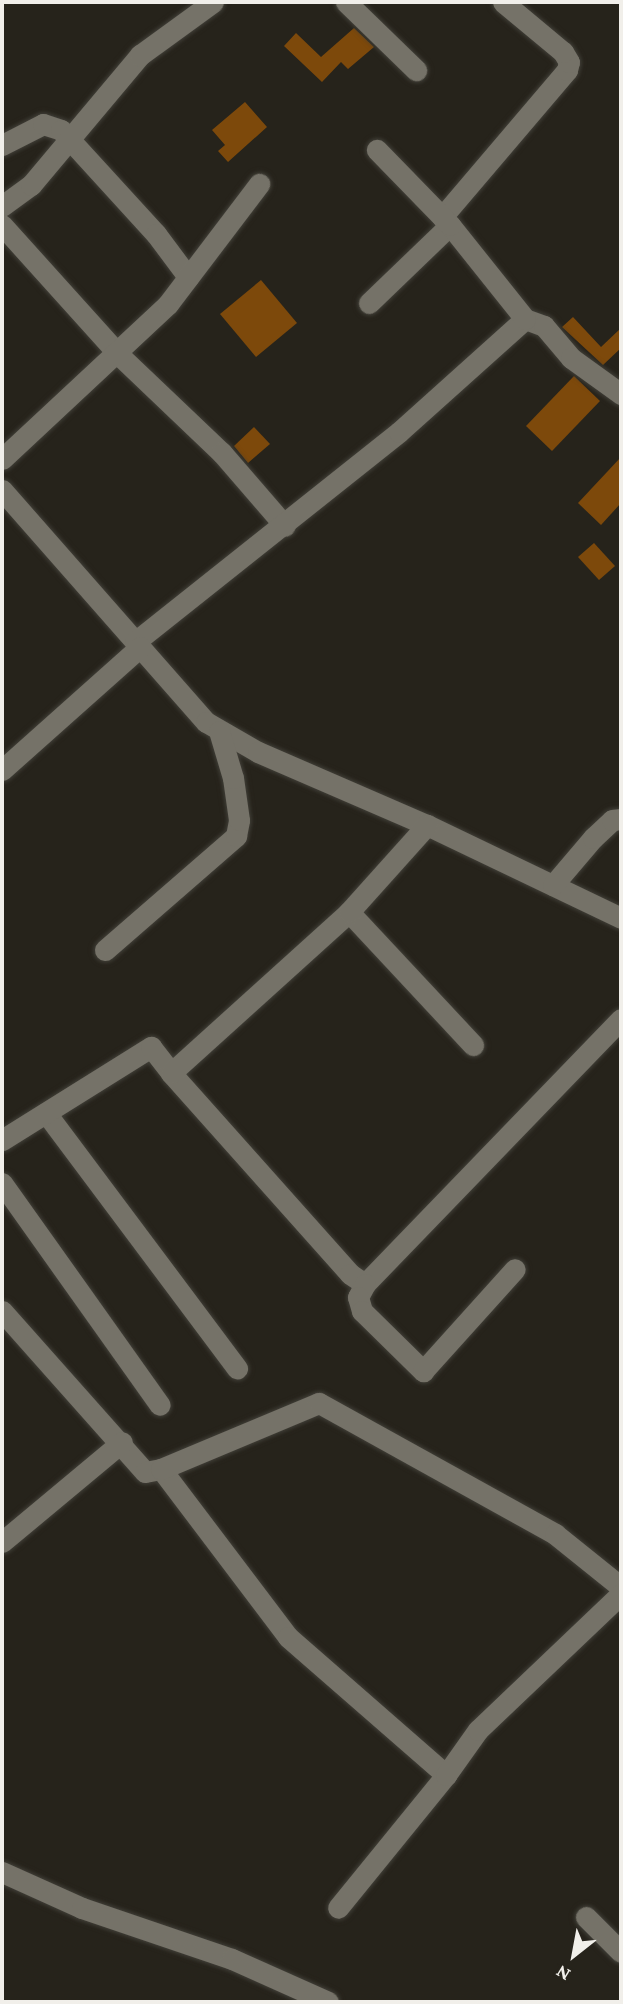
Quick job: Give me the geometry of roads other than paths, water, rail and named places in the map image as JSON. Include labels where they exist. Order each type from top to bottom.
[{"type":"street","points":[[2,206],[31,186],[140,55],[213,2]]},
{"type":"street","points":[[369,303],[446,221],[567,70],[569,62],[563,52],[503,2]]},
{"type":"street","points":[[353,4],[416,70]]},
{"type":"street","points":[[2,145],[43,124],[69,138],[156,234],[188,277]]},
{"type":"street","points":[[377,150],[446,221],[525,319],[544,326],[571,358],[621,394]]},
{"type":"street","points":[[2,459],[118,354],[188,277],[259,184]]},
{"type":"street","points":[[2,225],[118,354],[222,453],[285,526]]},
{"type":"street","points":[[2,770],[138,645],[399,432],[525,319]]},
{"type":"street","points":[[6,504],[206,722],[219,731],[427,825],[621,918]]},
{"type":"street","points":[[105,950],[236,836],[239,820],[235,792],[219,731]]},
{"type":"street","points":[[553,885],[593,838],[612,820],[621,819]]},
{"type":"street","points":[[171,1073],[349,912],[427,825]]},
{"type":"street","points":[[349,912],[473,1045]]},
{"type":"street","points":[[515,1269],[423,1371],[362,1311],[358,1297],[365,1284],[621,1019]]},
{"type":"street","points":[[2,1140],[151,1047],[171,1073],[350,1274],[365,1284]]},
{"type":"street","points":[[46,1113],[237,1368]]},
{"type":"street","points":[[2,1183],[160,1405]]},
{"type":"street","points":[[2,1311],[145,1472],[161,1469],[319,1403],[555,1534],[621,1587]]},
{"type":"street","points":[[2,1542],[122,1443]]},
{"type":"street","points":[[161,1469],[288,1637],[446,1775]]},
{"type":"street","points":[[338,1908],[446,1775],[478,1730],[621,1594]]},
{"type":"street","points":[[2,1872],[82,1908],[232,1959],[328,2002]]},
{"type":"street","points":[[586,1917],[621,1952]]}]
